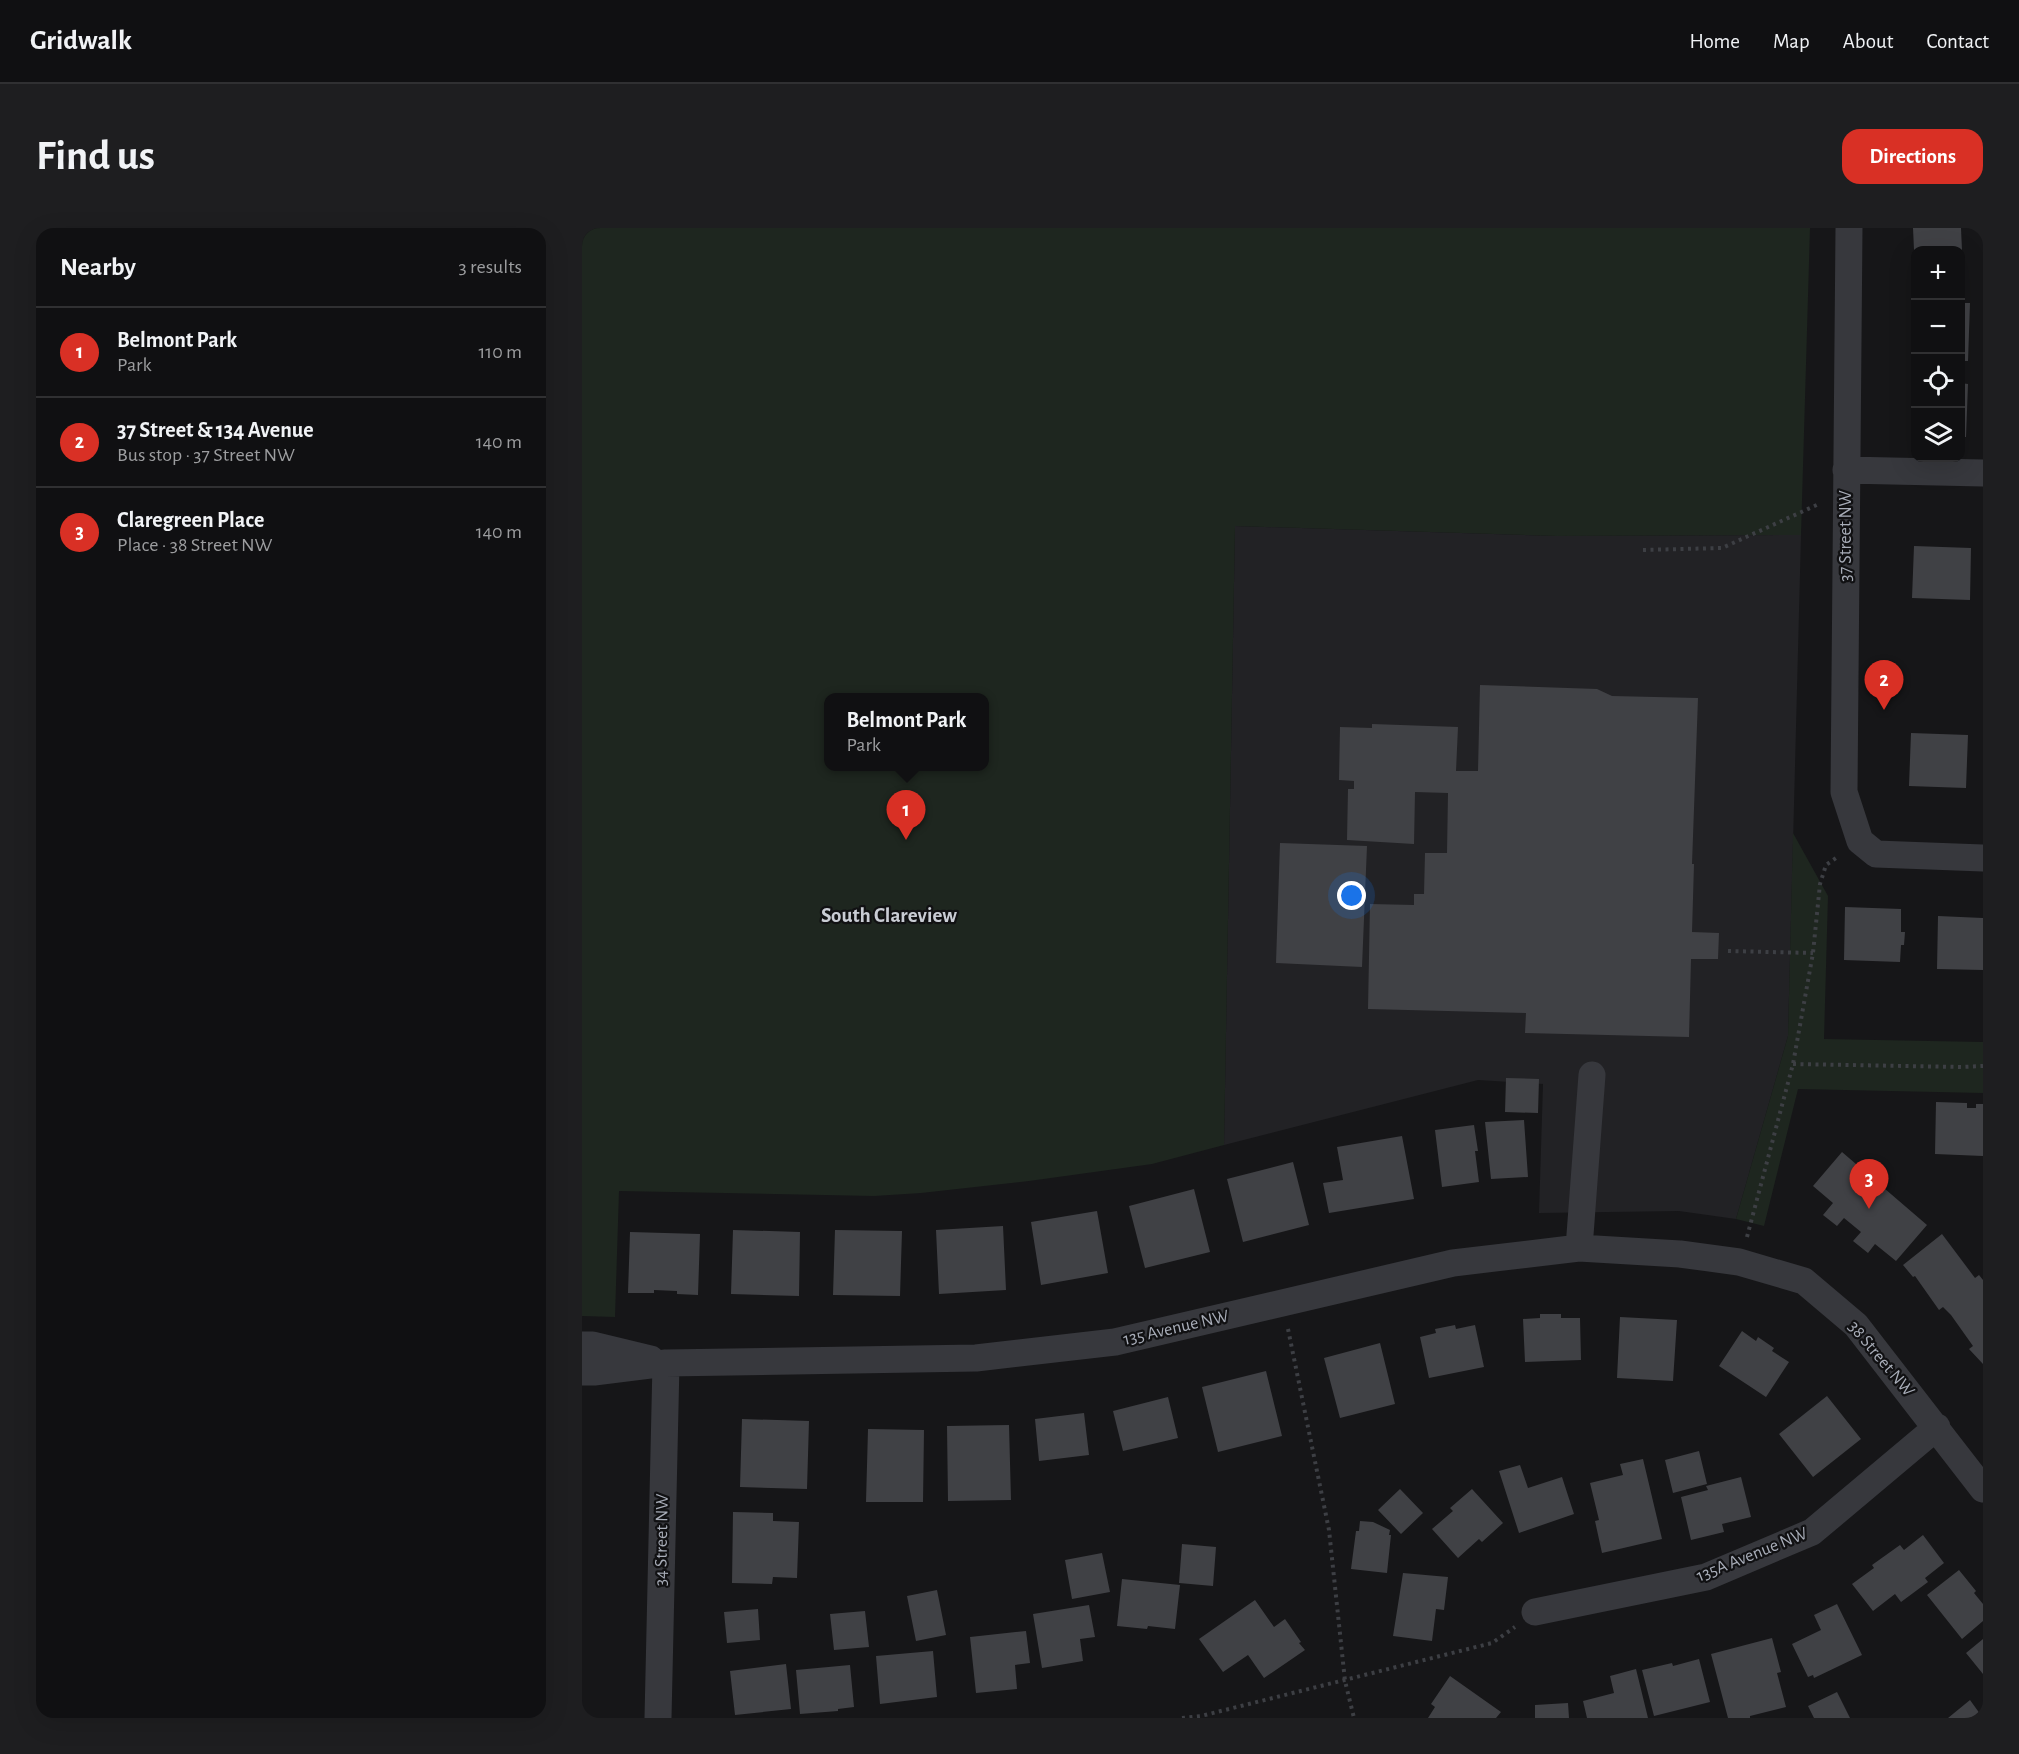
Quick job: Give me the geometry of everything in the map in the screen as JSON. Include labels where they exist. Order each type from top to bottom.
[{"type":"street","name":"37 Street NW","points":[[1849,228],[1844,792],[1860,841]]},
{"type":"street","points":[[1846,470],[1983,473]]},
{"type":"street","points":[[1860,841],[1876,854],[1983,858]]},
{"type":"street","points":[[1579,1248],[1592,1075]]},
{"type":"street","name":"135 Avenue NW","points":[[582,1372],[666,1362],[976,1358],[1115,1342],[1453,1263],[1579,1248],[1680,1254]]},
{"type":"street","name":"38 Street NW","points":[[1680,1254],[1739,1262],[1804,1281],[1856,1325],[1983,1489]]},
{"type":"street","name":"135 Avenue NW","points":[[582,1345],[593,1345],[666,1362]]},
{"type":"street","name":"34 Street NW","points":[[658,1718],[666,1362]]},
{"type":"street","name":"135A Avenue NW","points":[[1535,1612],[1706,1577],[1812,1532],[1937,1427]]},
{"type":"path","points":[[1643,550],[1722,548],[1819,504],[1846,503]]},
{"type":"path","points":[[1739,1262],[1793,1064],[1813,953],[1820,884],[1827,865],[1860,841]]},
{"type":"path","points":[[1728,951],[1813,953]]},
{"type":"path","points":[[1793,1064],[1983,1066]]},
{"type":"path","points":[[1283,1302],[1329,1530],[1345,1681],[1354,1718]]},
{"type":"path","points":[[1182,1718],[1201,1716],[1492,1643],[1535,1612]]},
{"type":"shaded area","points":[[582,228],[1810,228],[1801,535],[1557,536],[1235,526],[1224,1145],[1152,1164],[921,1193],[874,1196],[619,1191],[615,1317],[582,1316]]},
{"type":"shaded area","points":[[1235,526],[1557,536],[1801,535],[1788,1036],[1736,1219],[1679,1211],[1539,1213],[1543,1084],[1478,1080],[1224,1145]]},
{"type":"shaded area","points":[[1793,833],[1828,896],[1824,1039],[1983,1042],[1983,1093],[1798,1089],[1764,1226],[1736,1219],[1788,1036]]},
{"type":"building","points":[[1913,228],[1961,228],[1962,246],[1914,246]]},
{"type":"building","points":[[1965,303],[1970,303],[1968,361],[1965,361]]},
{"type":"building","points":[[1965,384],[1968,384],[1965,437]]},
{"type":"building","points":[[1914,546],[1971,548],[1970,600],[1912,598]]},
{"type":"building","points":[[1480,685],[1597,689],[1612,696],[1698,698],[1692,932],[1719,933],[1718,959],[1691,959],[1689,1037],[1525,1033],[1526,1013],[1368,1009],[1370,904],[1414,905],[1414,894],[1424,894],[1425,853],[1447,853],[1448,793],[1415,792],[1414,844],[1347,840],[1348,789],[1354,789],[1354,781],[1339,780],[1340,727],[1372,728],[1372,724],[1458,727],[1456,771],[1478,771]]},
{"type":"building","points":[[1911,733],[1968,735],[1966,788],[1909,786]]},
{"type":"building","points":[[1280,843],[1367,846],[1362,967],[1276,963]]},
{"type":"building","points":[[1845,907],[1901,909],[1901,932],[1905,932],[1904,945],[1901,945],[1900,962],[1844,960]]},
{"type":"building","points":[[1938,916],[1983,918],[1983,970],[1937,969]]},
{"type":"building","points":[[1506,1078],[1539,1079],[1538,1113],[1505,1112]]},
{"type":"building","points":[[1936,1102],[1967,1103],[1967,1108],[1976,1108],[1976,1104],[1983,1104],[1983,1156],[1935,1154]]},
{"type":"building","points":[[1524,1120],[1528,1177],[1491,1179],[1485,1122]]},
{"type":"building","points":[[1474,1125],[1479,1182],[1442,1187],[1435,1130]]},
{"type":"building","points":[[1402,1136],[1414,1199],[1329,1213],[1323,1183],[1343,1180],[1337,1147]]},
{"type":"building","points":[[1842,1152],[1927,1225],[1896,1261],[1875,1244],[1868,1253],[1853,1241],[1861,1232],[1844,1218],[1837,1226],[1823,1215],[1833,1203],[1813,1186]]},
{"type":"building","points":[[1293,1162],[1309,1225],[1243,1242],[1227,1179]]},
{"type":"building","points":[[1194,1189],[1210,1252],[1145,1268],[1129,1206]]},
{"type":"building","points":[[1097,1211],[1108,1273],[1041,1285],[1031,1222]]},
{"type":"building","points":[[1003,1226],[1006,1290],[939,1294],[936,1230]]},
{"type":"building","points":[[733,1230],[800,1232],[799,1296],[731,1294]]},
{"type":"building","points":[[835,1230],[902,1231],[900,1296],[833,1295]]},
{"type":"building","points":[[630,1232],[700,1234],[698,1295],[654,1290],[654,1293],[628,1293]]},
{"type":"building","points":[[1942,1234],[1975,1278],[1979,1275],[1983,1280],[1983,1364],[1969,1349],[1973,1346],[1951,1315],[1943,1307],[1939,1310],[1915,1276],[1913,1277],[1903,1265]]},
{"type":"building","points":[[1540,1314],[1561,1314],[1561,1318],[1580,1318],[1581,1360],[1525,1362],[1523,1319],[1540,1318]]},
{"type":"building","points":[[1620,1317],[1677,1320],[1673,1381],[1617,1378]]},
{"type":"building","points":[[1455,1325],[1456,1329],[1475,1325],[1484,1367],[1429,1378],[1420,1337],[1436,1333],[1435,1329]]},
{"type":"building","points":[[1742,1331],[1756,1341],[1758,1337],[1774,1348],[1772,1351],[1789,1362],[1766,1397],[1719,1366]]},
{"type":"building","points":[[1380,1343],[1395,1404],[1340,1418],[1324,1358]]},
{"type":"building","points":[[1266,1371],[1282,1436],[1218,1452],[1202,1387]]},
{"type":"building","points":[[1827,1396],[1861,1439],[1813,1477],[1779,1434]]},
{"type":"building","points":[[1168,1397],[1178,1438],[1123,1451],[1113,1411]]},
{"type":"building","points":[[1084,1413],[1089,1455],[1039,1461],[1035,1419]]},
{"type":"building","points":[[742,1419],[809,1421],[807,1489],[740,1487]]},
{"type":"building","points":[[1009,1425],[1011,1500],[948,1501],[947,1426]]},
{"type":"building","points":[[868,1429],[924,1430],[923,1502],[866,1502]]},
{"type":"building","points":[[1699,1451],[1707,1484],[1673,1493],[1665,1460]]},
{"type":"building","points":[[1643,1459],[1662,1539],[1602,1553],[1595,1521],[1599,1520],[1590,1483],[1623,1475],[1620,1464]]},
{"type":"building","points":[[1520,1465],[1528,1488],[1562,1477],[1574,1514],[1519,1533],[1499,1471]]},
{"type":"building","points":[[1741,1477],[1751,1517],[1722,1524],[1724,1532],[1691,1540],[1681,1497],[1708,1490],[1706,1486]]},
{"type":"building","points":[[1400,1489],[1423,1513],[1401,1534],[1378,1510]]},
{"type":"building","points":[[1472,1489],[1503,1523],[1482,1542],[1479,1539],[1458,1558],[1432,1529],[1453,1511],[1450,1508]]},
{"type":"building","points":[[733,1512],[773,1513],[773,1521],[799,1522],[797,1578],[773,1577],[772,1584],[732,1583]]},
{"type":"building","points":[[1360,1521],[1373,1522],[1390,1530],[1387,1573],[1351,1569],[1356,1531],[1359,1531]]},
{"type":"building","points":[[1923,1535],[1944,1563],[1925,1578],[1928,1582],[1901,1602],[1895,1594],[1873,1611],[1852,1584],[1874,1568],[1872,1565],[1900,1545],[1904,1550]]},
{"type":"building","points":[[1182,1544],[1216,1547],[1213,1586],[1179,1583]]},
{"type":"building","points":[[1102,1553],[1110,1592],[1072,1599],[1065,1560]]},
{"type":"building","points":[[1959,1570],[1983,1604],[1983,1621],[1962,1639],[1927,1595]]},
{"type":"building","points":[[1403,1573],[1448,1577],[1444,1610],[1436,1609],[1432,1641],[1393,1636]]},
{"type":"building","points":[[1122,1579],[1180,1585],[1175,1629],[1117,1626]]},
{"type":"building","points":[[937,1590],[946,1635],[916,1641],[907,1596]]},
{"type":"building","points":[[1255,1600],[1274,1627],[1285,1619],[1305,1650],[1264,1678],[1248,1655],[1223,1672],[1199,1639]]},
{"type":"building","points":[[1837,1604],[1862,1655],[1814,1678],[1813,1675],[1808,1677],[1792,1644],[1821,1630],[1814,1615]]},
{"type":"building","points":[[1089,1605],[1095,1637],[1080,1639],[1083,1661],[1042,1668],[1033,1614]]},
{"type":"building","points":[[758,1609],[760,1640],[727,1643],[724,1612]]},
{"type":"building","points":[[865,1611],[869,1647],[834,1650],[830,1614]]},
{"type":"building","points":[[1026,1631],[1030,1663],[1015,1665],[1017,1689],[976,1693],[970,1637]]},
{"type":"building","points":[[1772,1638],[1781,1672],[1777,1673],[1786,1707],[1750,1716],[1750,1718],[1728,1718],[1711,1654]]},
{"type":"building","points":[[1983,1639],[1983,1674],[1966,1653]]},
{"type":"building","points":[[933,1651],[937,1697],[880,1704],[876,1656]]},
{"type":"building","points":[[1699,1659],[1710,1702],[1654,1716],[1642,1670],[1672,1663],[1673,1666]]},
{"type":"building","points":[[786,1664],[791,1709],[735,1715],[730,1671]]},
{"type":"building","points":[[850,1665],[854,1707],[838,1709],[838,1711],[800,1714],[796,1670]]},
{"type":"building","points":[[1636,1669],[1648,1718],[1587,1718],[1583,1701],[1614,1693],[1610,1676]]},
{"type":"building","points":[[1450,1676],[1501,1712],[1496,1718],[1428,1718],[1435,1707],[1431,1704]]},
{"type":"building","points":[[1837,1692],[1850,1718],[1814,1718],[1808,1706]]},
{"type":"building","points":[[1970,1700],[1983,1718],[1948,1718]]},
{"type":"building","points":[[1568,1703],[1569,1718],[1535,1718],[1535,1705]]},
{"type":"place","name":"37 Street & 134 Avenue","points":[[1884,710]]},
{"type":"place","name":"Belmont Park","points":[[906,840]]},
{"type":"place","name":"Claregreen Place","points":[[1869,1209]]},
{"type":"district","name":"South Clareview","points":[[889,915]]}]
